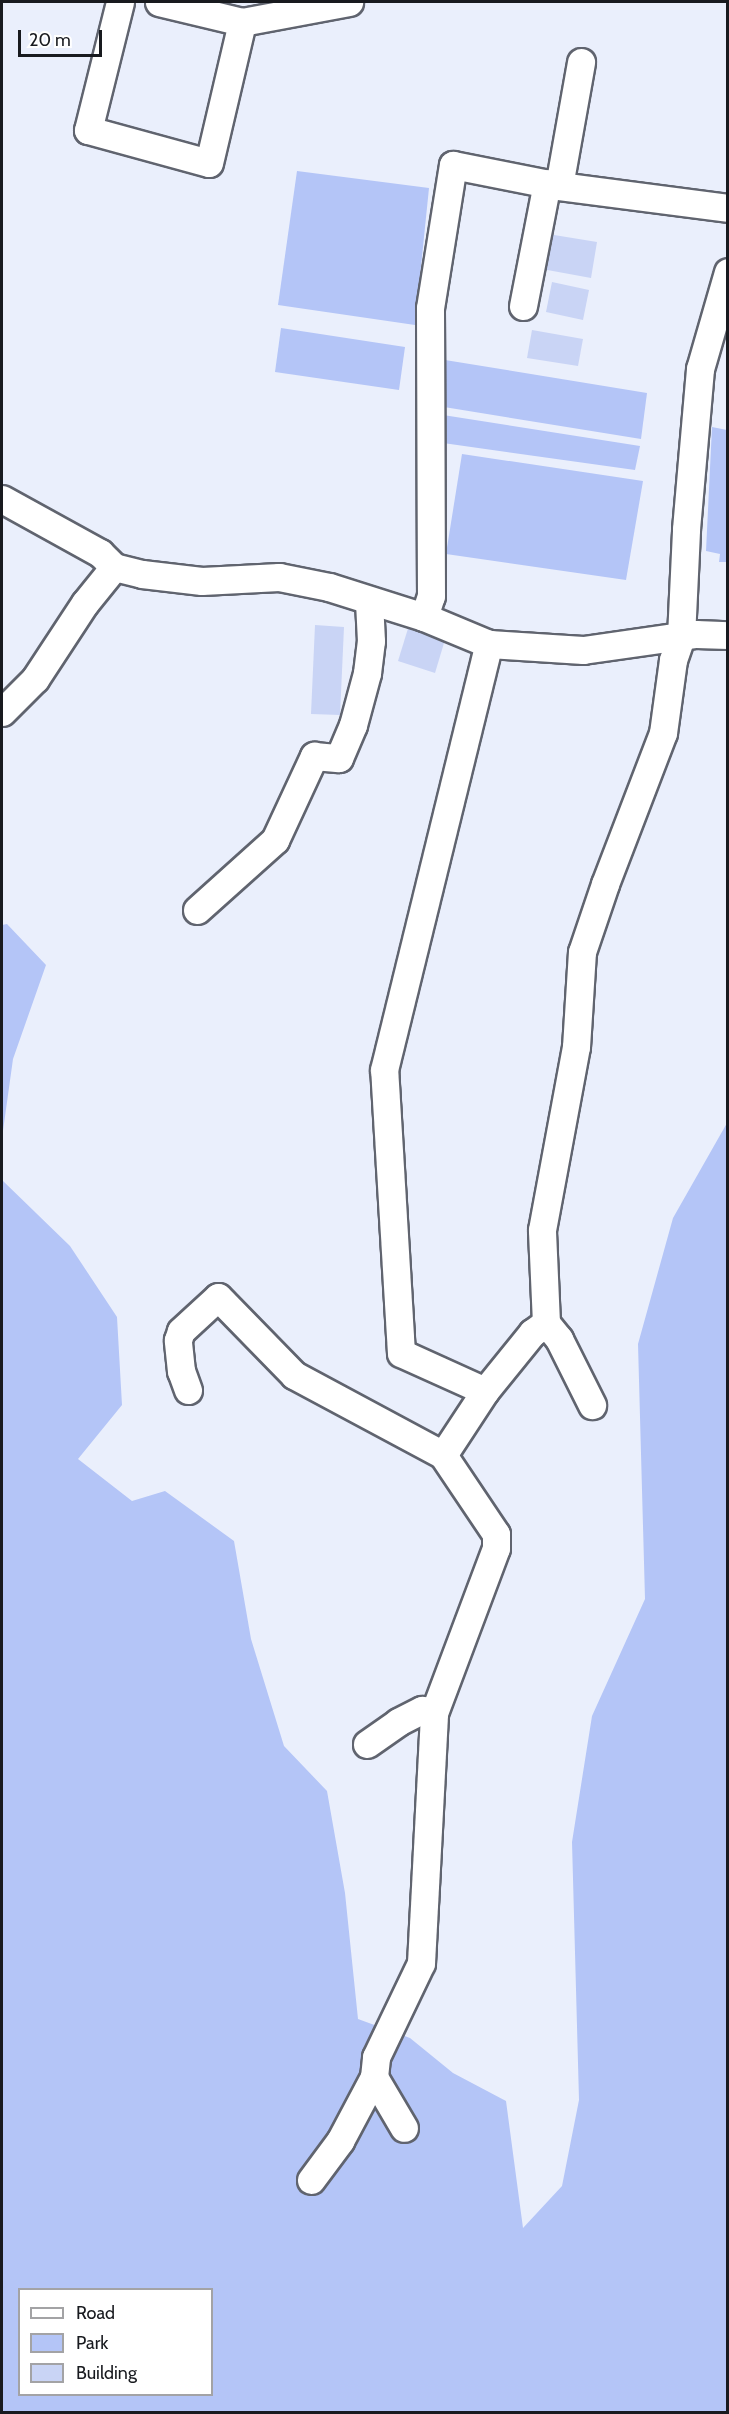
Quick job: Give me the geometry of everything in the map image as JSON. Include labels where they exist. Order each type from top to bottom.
[{"type":"street","points":[[120,2],[88,130],[209,163],[242,22]]},
{"type":"street","points":[[159,2],[242,22],[349,2]]},
{"type":"street","points":[[523,306],[581,62]]},
{"type":"street","points":[[424,617],[431,596],[430,308],[453,165],[553,184],[728,208]]},
{"type":"street","points":[[591,1405],[559,1339],[546,1323],[542,1230],[576,1047],[582,952],[605,884],[663,733],[673,660],[681,637],[686,529],[700,369],[728,272]]},
{"type":"street","points":[[2,499],[100,553],[114,567],[142,574],[202,581],[279,577],[329,587],[424,617],[489,644],[583,650],[696,634],[728,635]]},
{"type":"street","points":[[2,712],[35,679],[85,603],[114,567]]},
{"type":"street","points":[[197,910],[274,840],[314,756],[339,758],[353,725],[366,673],[371,641],[369,601]]},
{"type":"street","points":[[485,1391],[401,1353],[384,1070],[489,644]]},
{"type":"street","points":[[188,1390],[181,1371],[178,1340],[181,1331],[218,1297],[294,1375],[443,1455],[496,1534],[496,1548],[434,1713],[421,1963],[376,2057],[374,2077],[340,2141],[311,2180]]},
{"type":"street","points":[[443,1455],[485,1391],[532,1333],[546,1323]]},
{"type":"street","points":[[367,1744],[398,1722],[422,1710],[434,1713]]},
{"type":"street","points":[[374,2077],[404,2128]]},
{"type":"green space","points":[[297,171],[429,188],[415,325],[278,305]]},
{"type":"green space","points":[[281,328],[405,347],[399,390],[275,372]]},
{"type":"green space","points":[[445,360],[647,393],[641,439],[444,407]]},
{"type":"green space","points":[[443,415],[640,446],[635,470],[443,443]]},
{"type":"green space","points":[[712,427],[727,430],[727,562],[719,562],[720,554],[706,551]]},
{"type":"green space","points":[[462,454],[643,481],[626,580],[446,554]]},
{"type":"green space","points":[[7,924],[46,965],[13,1059],[2,1138],[2,925]]},
{"type":"green space","points":[[727,1123],[727,2412],[2,2412],[2,1180],[70,1246],[117,1317],[122,1405],[78,1459],[132,1501],[165,1491],[234,1541],[251,1639],[284,1746],[327,1791],[345,1893],[358,2019],[410,2038],[453,2073],[506,2101],[523,2228],[562,2186],[579,2100],[572,1842],[592,1716],[645,1599],[638,1344],[673,1218]]},
{"type":"building","points":[[548,234],[597,242],[591,278],[542,269]]},
{"type":"building","points":[[552,282],[589,290],[583,320],[546,312]]},
{"type":"building","points":[[532,330],[583,339],[578,366],[527,358]]},
{"type":"building","points":[[410,622],[447,633],[435,673],[398,661]]},
{"type":"building","points":[[315,625],[344,627],[340,715],[311,714]]}]
